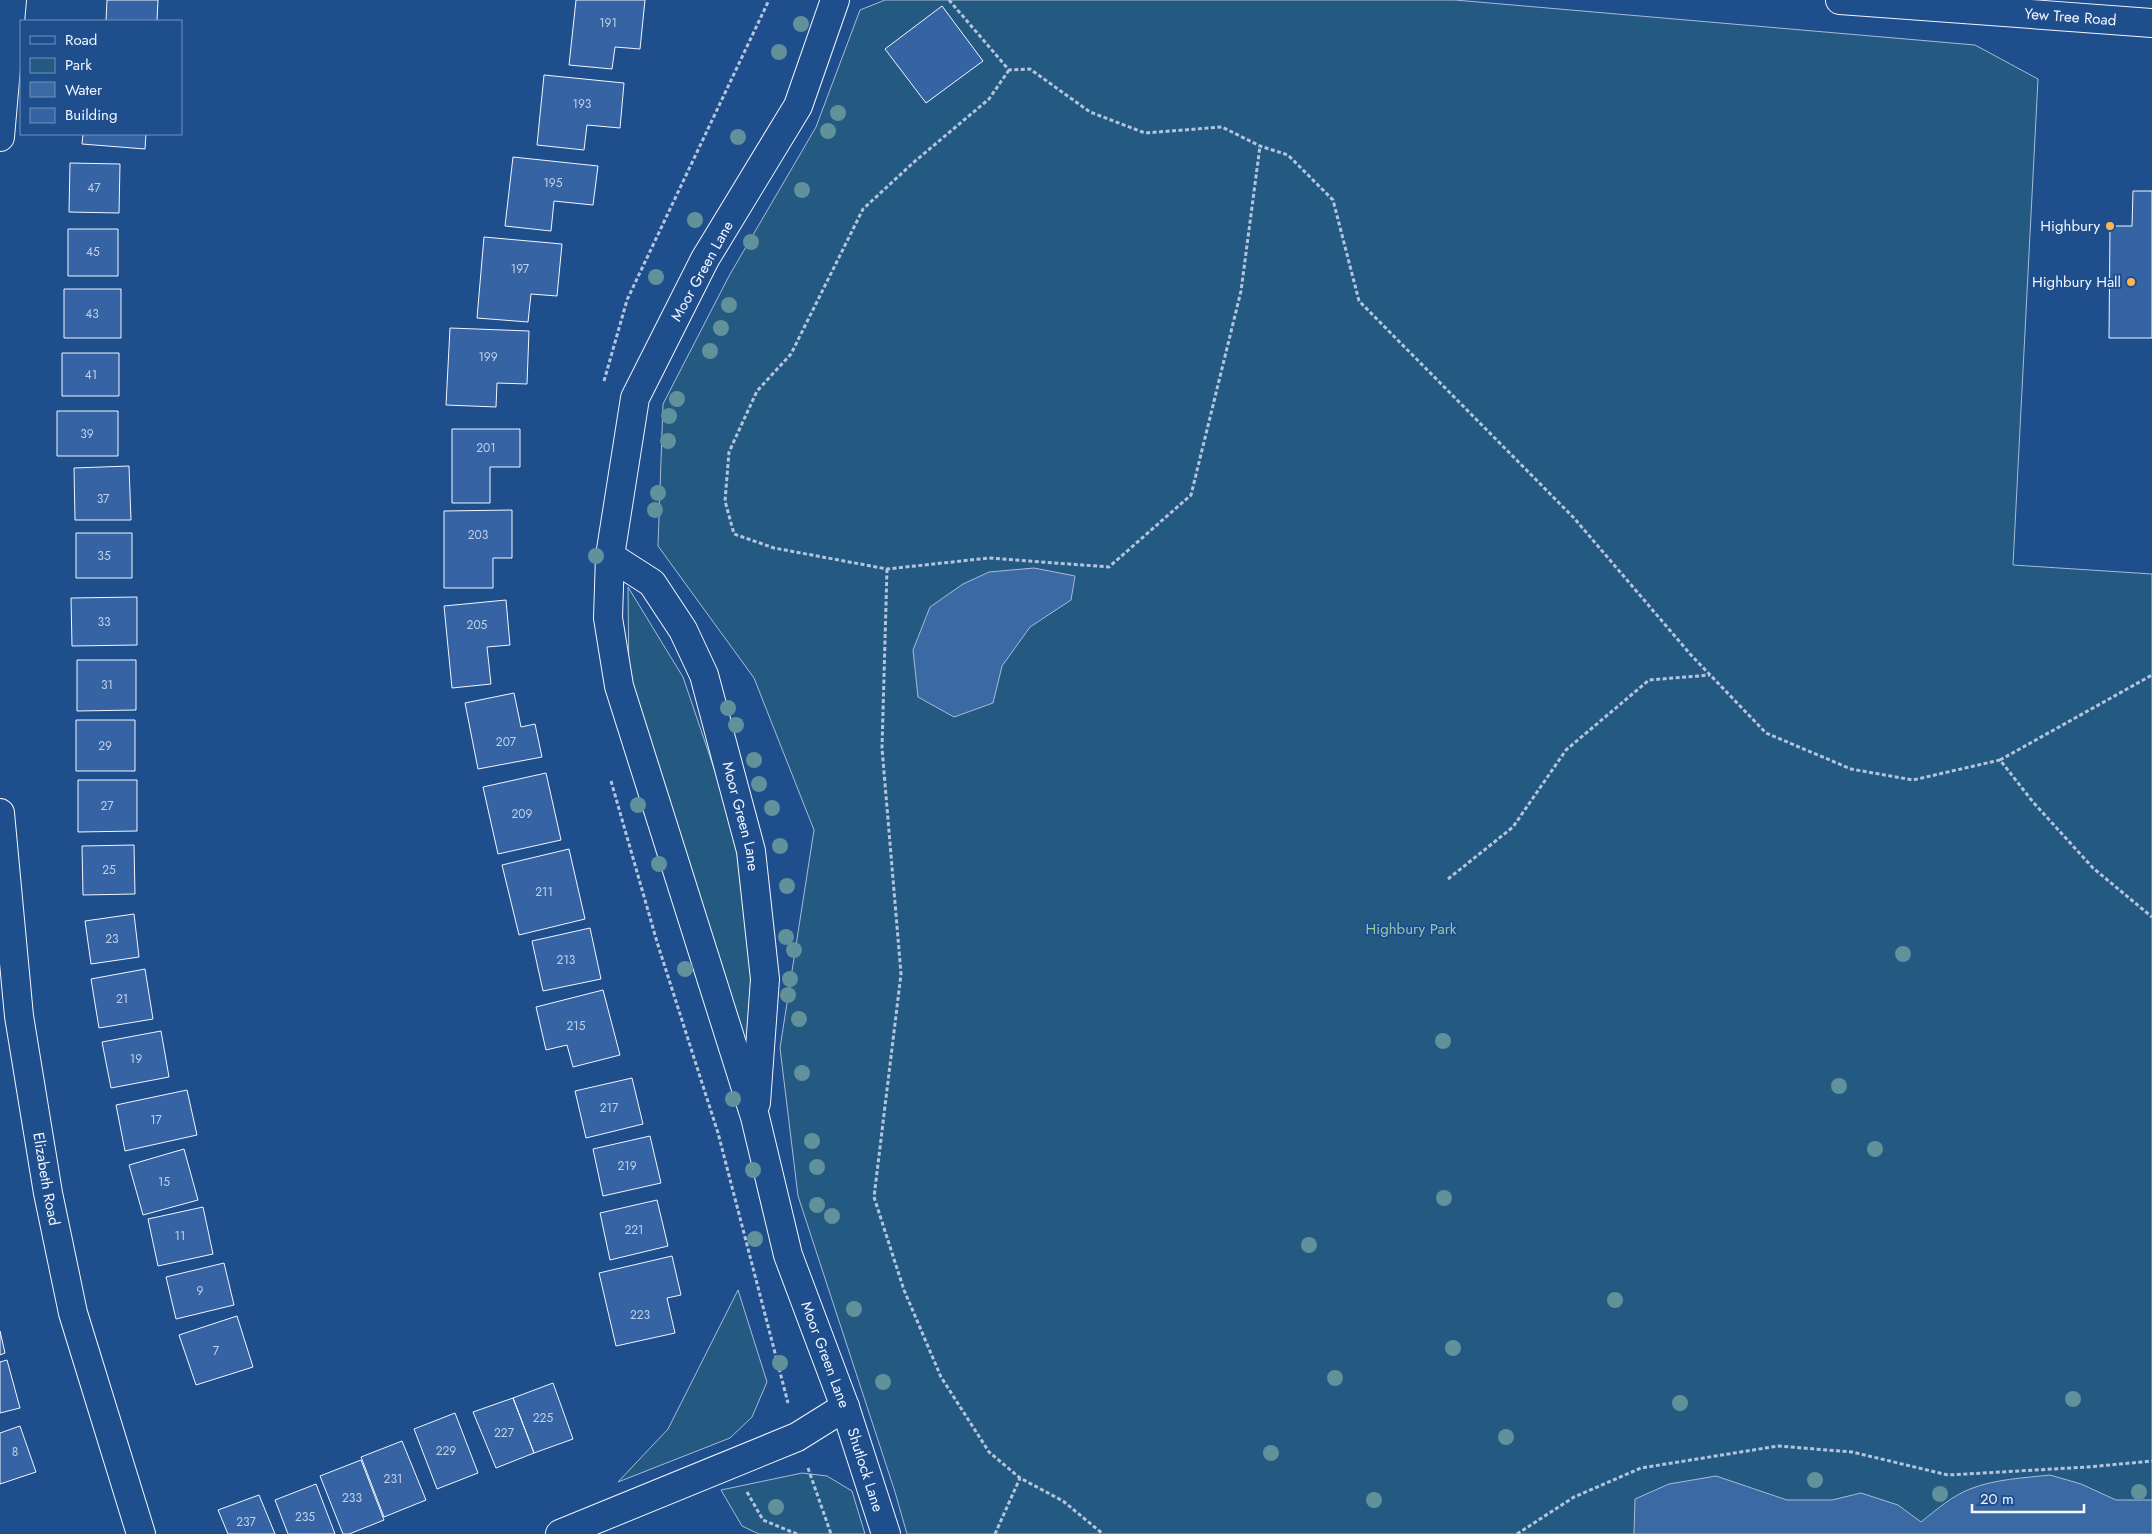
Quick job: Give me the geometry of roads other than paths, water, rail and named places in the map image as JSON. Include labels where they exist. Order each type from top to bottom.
[{"type":"street","points":[[0,138],[12,0]]},
{"type":"street","name":"Moor Green Lane","points":[[560,1534],[797,1437],[845,1407],[788,1255],[755,1117],[619,686],[608,618],[610,556],[635,398],[705,259],[798,106],[835,0]]},
{"type":"street","name":"Yew Tree Road","points":[[1840,0],[2152,23]]},
{"type":"street","name":"Moor Green Lane","points":[[610,556],[652,583],[683,630],[704,675],[751,851],[765,979],[755,1117]]},
{"type":"street","name":"Elizabeth Road","points":[[0,813],[18,1016],[48,1193],[73,1313],[141,1534]]},
{"type":"street","name":"Shutlock Lane","points":[[845,1407],[886,1534]]},
{"type":"water","points":[[1034,568],[1075,576],[1071,600],[1030,627],[1002,666],[993,703],[954,717],[918,697],[913,650],[930,607],[963,584],[989,572]]},
{"type":"water","points":[[2050,1475],[2081,1484],[2116,1500],[2152,1500],[2152,1534],[1634,1534],[1635,1499],[1669,1484],[1716,1476],[1787,1500],[1832,1500],[1861,1493],[1898,1505],[1921,1522],[1951,1499],[1970,1489],[1999,1481]]},
{"type":"place","name":"Highbury","points":[[2110,226]]},
{"type":"place","name":"Highbury Hall","points":[[2131,282]]},
{"type":"park label","name":"Highbury Park","points":[[1411,929]]}]
